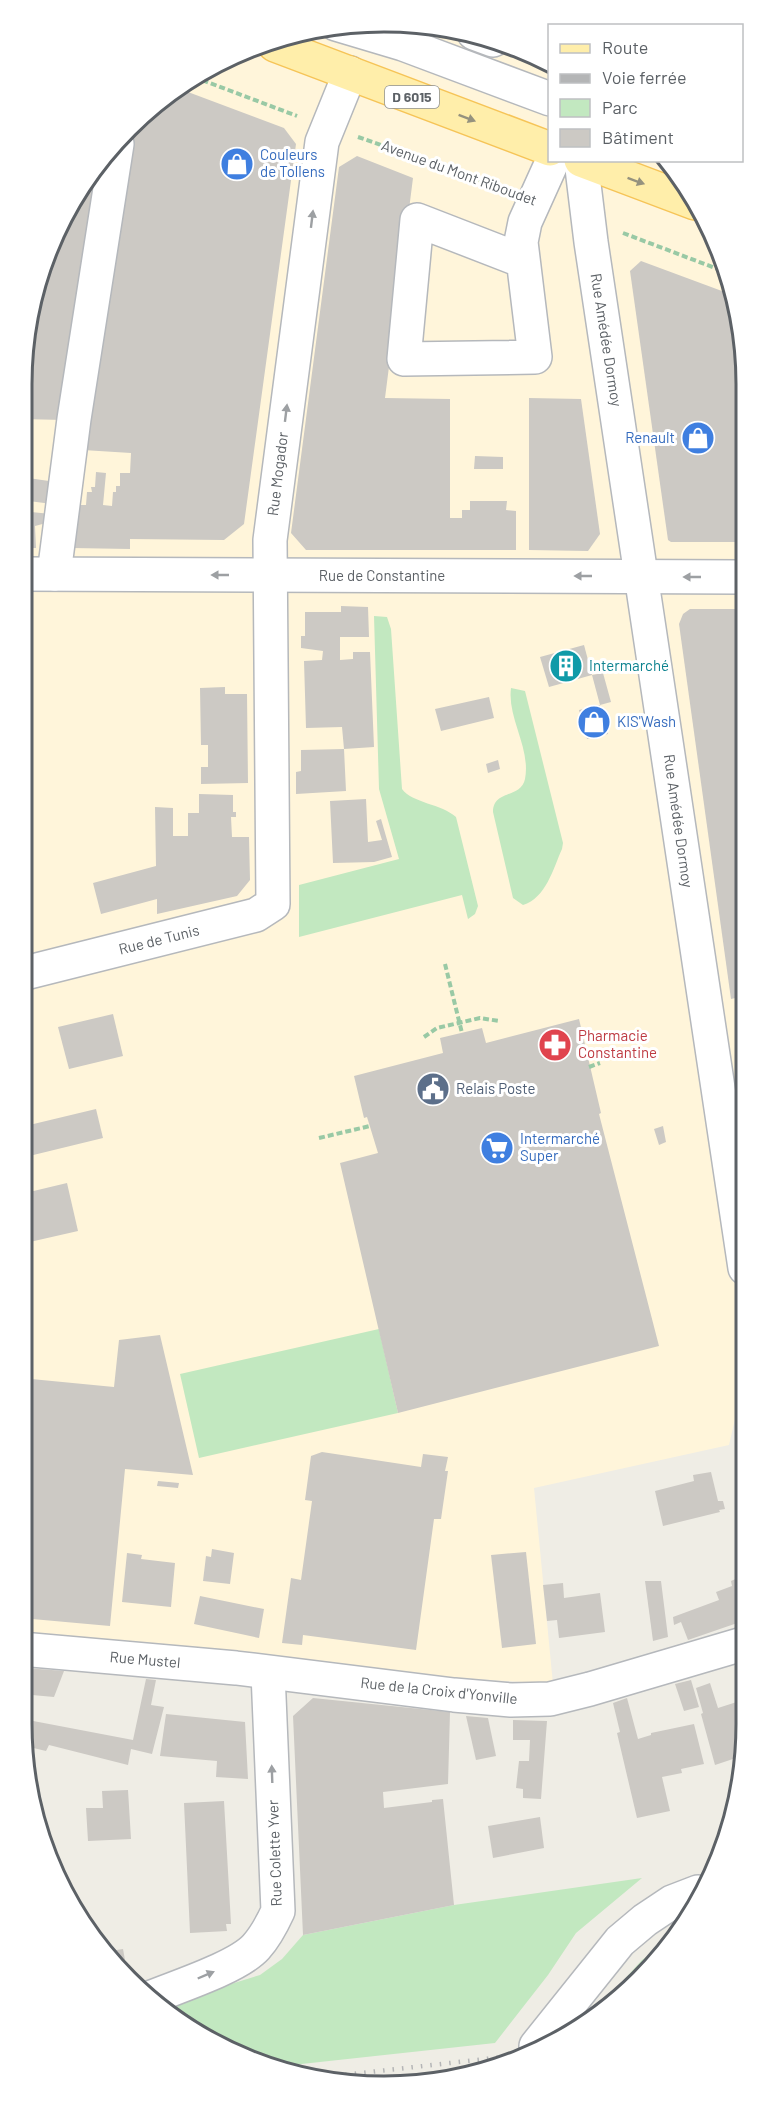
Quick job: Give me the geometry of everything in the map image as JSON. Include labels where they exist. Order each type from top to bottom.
[{"type":"main road","name":"D 6015","points":[[280,47],[548,149]]},
{"type":"main road","points":[[586,162],[681,197]]},
{"type":"street","points":[[363,32],[403,44],[548,99]]},
{"type":"street","name":"Rue Mogador","points":[[274,883],[270,540],[322,142],[350,73]]},
{"type":"street","points":[[54,574],[74,419],[115,156]]},
{"type":"street","points":[[523,261],[417,219],[405,359],[534,357],[521,242],[525,222],[552,162]]},
{"type":"street","name":"Rue Amédée Dormoy","points":[[581,162],[736,1208]]},
{"type":"street","name":"Rue de Constantine","points":[[32,574],[736,577]]},
{"type":"street","name":"Rue de Tunis","points":[[32,971],[256,915],[273,904],[274,883]]},
{"type":"street","name":"Rue de la Croix d'Yonville","points":[[268,1672],[454,1695],[511,1700],[550,1699],[736,1646]]},
{"type":"street","name":"Rue Mustel","points":[[32,1650],[268,1672]]},
{"type":"street","name":"Rue Colette Yver","points":[[158,1995],[237,1962],[255,1949],[267,1934],[278,1911],[268,1672]]},
{"type":"street","points":[[542,2038],[620,1941],[645,1920],[672,1902],[691,1895]]},
{"type":"path","name":"Avenue du Mont Riboudet","points":[[205,81],[534,200]]},
{"type":"path","points":[[588,220],[716,269]]},
{"type":"path","points":[[445,964],[462,1033]]},
{"type":"path","points":[[424,1037],[437,1028],[480,1018],[499,1021]]},
{"type":"path","points":[[589,1067],[600,1063]]},
{"type":"path","points":[[319,1138],[370,1126]]},
{"type":"shaded area","points":[[360,32],[407,32],[452,38],[497,50],[548,73],[548,162],[657,162],[688,208],[709,249],[724,292],[735,360],[736,1415],[729,1445],[534,1488],[553,1684],[32,1650],[32,360],[38,315],[50,270],[79,207],[104,169],[151,119],[188,91],[249,58],[292,43]]},
{"type":"green space","points":[[374,616],[387,617],[391,629],[402,789],[407,794],[456,817],[478,906],[475,914],[468,919],[462,895],[299,937],[299,885],[399,859],[379,789]]},
{"type":"green space","points":[[511,688],[525,691],[563,843],[552,874],[543,889],[538,896],[523,905],[513,898],[493,812],[497,800],[518,789],[525,779],[525,756],[512,711]]},
{"type":"green space","points":[[379,1329],[398,1413],[199,1458],[180,1374]]},
{"type":"green space","points":[[642,1878],[576,1933],[548,1975],[495,2043],[292,2065],[228,2040],[172,2006],[260,1975],[282,1959],[303,1935],[454,1905]]},
{"type":"green space","points":[[650,1954],[614,1991],[642,1960]]},
{"type":"building","points":[[187,92],[284,128],[296,144],[244,524],[224,540],[130,539],[130,549],[72,548],[76,505],[86,505],[87,492],[92,492],[91,487],[95,487],[96,472],[106,473],[103,505],[112,506],[113,492],[116,492],[116,486],[120,486],[120,473],[130,473],[131,453],[83,450],[129,141],[151,119]]},
{"type":"building","points":[[357,156],[413,178],[385,398],[450,399],[450,518],[462,518],[462,510],[470,510],[470,501],[507,501],[506,510],[516,511],[516,550],[306,550],[291,533],[339,167]]},
{"type":"building","points":[[98,177],[64,420],[32,419],[32,360],[38,315],[43,292],[58,249],[79,207]]},
{"type":"building","name":"Renault","points":[[641,261],[724,292],[735,360],[736,542],[671,542],[668,540],[630,271]]},
{"type":"building","points":[[529,398],[581,399],[600,534],[588,551],[529,550]]},
{"type":"building","points":[[475,456],[503,457],[503,469],[474,469]]},
{"type":"building","points":[[32,479],[56,482],[52,504],[32,501]]},
{"type":"building","points":[[32,512],[51,514],[50,522],[35,526],[36,548],[32,548]]},
{"type":"building","points":[[341,606],[368,607],[369,637],[340,637],[340,660],[353,659],[353,652],[370,652],[374,747],[344,749],[342,727],[306,728],[304,661],[322,660],[323,651],[301,648],[301,636],[305,636],[305,612],[341,612]]},
{"type":"building","points":[[690,609],[736,609],[736,998],[731,999],[679,624],[683,614]]},
{"type":"building","name":"Intermarché","points":[[584,645],[592,675],[549,687],[540,657]]},
{"type":"building","points":[[603,673],[611,702],[600,705],[592,675]]},
{"type":"building","points":[[225,687],[225,694],[247,694],[248,783],[201,784],[201,767],[208,767],[208,745],[201,745],[200,688]]},
{"type":"building","points":[[489,697],[494,718],[441,731],[435,709]]},
{"type":"building","name":"KIS'Wash","points":[[600,705],[608,734],[587,739],[579,710]]},
{"type":"building","points":[[344,749],[346,791],[296,794],[296,772],[301,771],[301,750]]},
{"type":"building","points":[[498,760],[500,769],[488,773],[486,764]]},
{"type":"building","points":[[199,794],[233,795],[233,812],[236,812],[236,817],[231,817],[232,837],[249,837],[250,880],[237,896],[157,914],[157,899],[101,914],[93,883],[156,866],[155,807],[173,808],[173,836],[188,836],[188,813],[199,813]]},
{"type":"building","points":[[366,799],[368,842],[382,840],[376,821],[381,819],[392,857],[374,862],[333,863],[330,801]]},
{"type":"building","points":[[113,1014],[123,1056],[69,1069],[58,1027]]},
{"type":"building","points":[[579,1019],[601,1113],[599,1114],[659,1346],[398,1413],[340,1163],[378,1153],[367,1117],[364,1118],[354,1076],[443,1053],[440,1038],[482,1028],[486,1043]]},
{"type":"building","points":[[96,1109],[103,1138],[32,1155],[32,1124]]},
{"type":"building","points":[[663,1126],[666,1142],[659,1145],[654,1129]]},
{"type":"building","points":[[67,1183],[78,1231],[32,1241],[32,1191]]},
{"type":"building","points":[[160,1335],[193,1475],[125,1469],[110,1626],[32,1619],[32,1379],[114,1387],[119,1340]]},
{"type":"building","points":[[322,1452],[421,1467],[423,1454],[448,1457],[441,1519],[434,1519],[416,1650],[303,1635],[302,1645],[282,1643],[291,1578],[301,1580],[312,1501],[305,1500],[311,1456]]},
{"type":"building","points":[[711,1472],[718,1501],[723,1501],[725,1509],[663,1526],[655,1491],[694,1481],[693,1475]]},
{"type":"building","points":[[158,1481],[179,1483],[178,1488],[157,1486]]},
{"type":"building","points":[[212,1549],[234,1553],[230,1584],[203,1581],[206,1556],[211,1557]]},
{"type":"building","points":[[526,1552],[536,1644],[502,1648],[491,1555]]},
{"type":"building","points":[[127,1553],[142,1555],[141,1559],[175,1563],[171,1607],[122,1602]]},
{"type":"building","points":[[736,1579],[736,1623],[688,1640],[681,1622],[674,1625],[673,1617],[719,1600],[716,1592],[732,1586],[731,1581]]},
{"type":"building","points":[[645,1581],[661,1581],[668,1637],[653,1641]]},
{"type":"building","points":[[563,1583],[564,1598],[600,1593],[605,1632],[559,1638],[557,1620],[547,1621],[543,1585]]},
{"type":"building","points":[[200,1596],[264,1609],[259,1638],[194,1624]]},
{"type":"building","points":[[32,1668],[64,1671],[54,1697],[32,1695]]},
{"type":"building","points":[[146,1679],[156,1680],[151,1705],[164,1707],[152,1754],[131,1749],[128,1765],[49,1745],[46,1751],[32,1748],[32,1721],[133,1740]]},
{"type":"building","points":[[691,1680],[699,1707],[684,1711],[675,1684]]},
{"type":"building","points":[[710,1683],[718,1708],[736,1702],[734,1759],[715,1765],[696,1688]]},
{"type":"building","points":[[313,1698],[450,1712],[448,1784],[383,1792],[384,1808],[443,1799],[454,1905],[303,1935],[293,1716]]},
{"type":"building","points":[[627,1698],[638,1739],[651,1735],[651,1733],[694,1724],[704,1764],[681,1769],[682,1773],[662,1777],[670,1811],[637,1818],[617,1733],[620,1732],[613,1703]]},
{"type":"building","points":[[166,1714],[245,1722],[248,1779],[216,1777],[217,1761],[160,1756]]},
{"type":"building","points":[[466,1716],[488,1718],[496,1756],[476,1760]]},
{"type":"building","points":[[513,1720],[547,1721],[541,1799],[523,1798],[523,1789],[516,1788],[519,1761],[529,1761],[530,1740],[513,1740]]},
{"type":"building","points":[[128,1790],[131,1839],[88,1841],[86,1808],[103,1808],[102,1791]]},
{"type":"building","points":[[224,1801],[231,1924],[226,1924],[227,1931],[190,1933],[184,1803]]},
{"type":"building","points":[[540,1817],[544,1848],[493,1858],[488,1826]]},
{"type":"building","points":[[123,1949],[126,1964],[119,1957],[114,1950]]},
{"type":"railway","points":[[349,2074],[498,2058]]},
{"type":"place","name":"Couleurs de Tollens","points":[[237,164]]},
{"type":"place","name":"Renault","points":[[698,438]]},
{"type":"place","name":"Intermarché","points":[[566,666]]},
{"type":"place","name":"KIS'Wash","points":[[594,722]]},
{"type":"place","name":"Pharmacie Constantine","points":[[555,1045]]},
{"type":"place","name":"Relais Poste","points":[[433,1089]]},
{"type":"place","name":"Intermarché Super","points":[[497,1148]]}]
